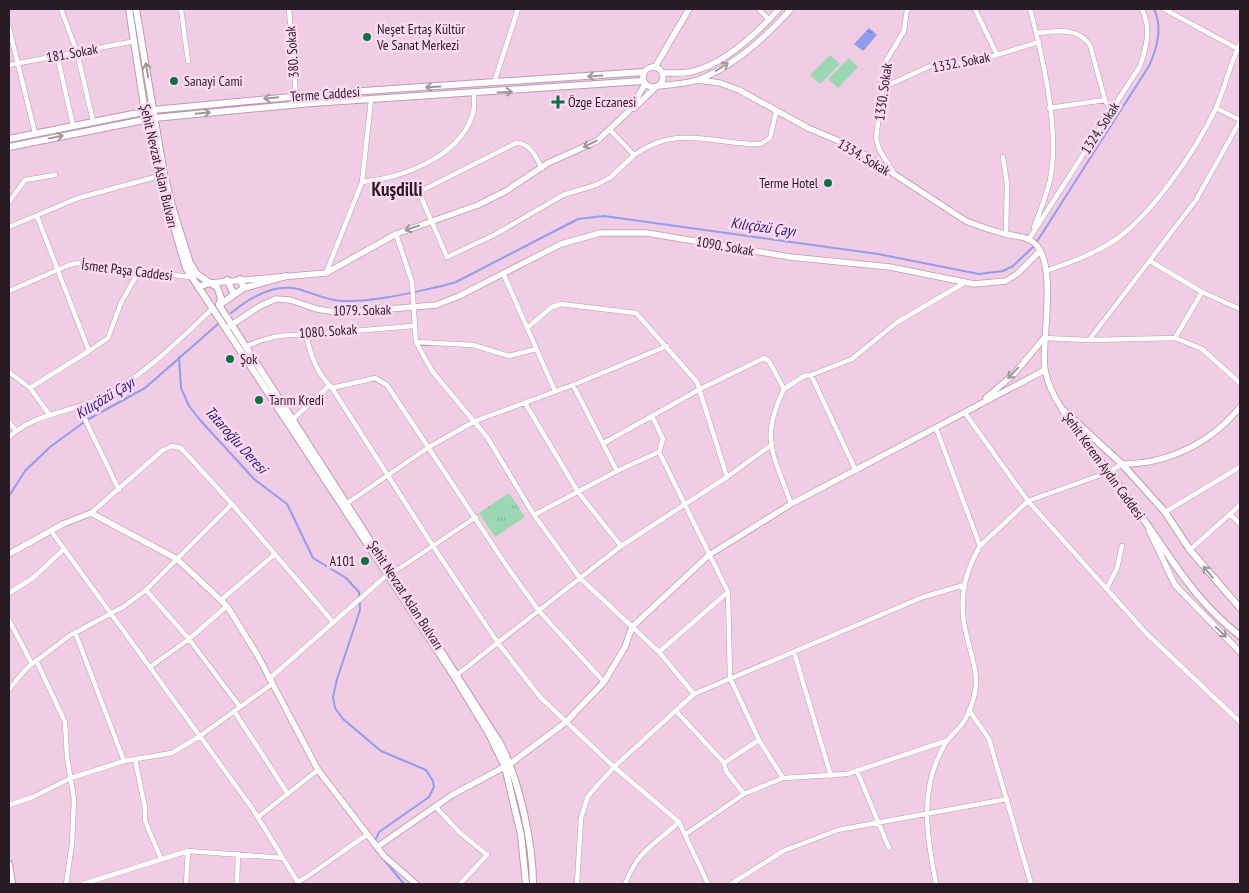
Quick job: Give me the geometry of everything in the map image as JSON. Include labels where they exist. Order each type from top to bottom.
[{"type":"main road","name":"Şehit Nevzat Aslan Bulvarı","points":[[128,9],[135,41],[146,119],[159,176],[184,263],[190,277],[217,309],[389,575],[508,765],[522,840],[526,884]]},
{"type":"main road","name":"Şehit Nevzat Aslan Bulvarı","points":[[136,9],[168,192],[190,263],[197,274],[210,283]]},
{"type":"main road","name":"Terme Caddesi","points":[[9,139],[34,132],[153,110],[296,96],[644,72]]},
{"type":"main road","name":"Terme Caddesi","points":[[9,147],[154,118],[371,100],[644,82]]},
{"type":"main road","points":[[217,309],[244,288],[286,276]]},
{"type":"main road","points":[[240,278],[244,288]]},
{"type":"main road","points":[[227,280],[234,294]]},
{"type":"main road","points":[[198,287],[210,283],[217,287],[220,293],[217,309]]},
{"type":"main road","name":"Şehit Nevzat Aslan Bulvarı","points":[[242,349],[292,420],[389,575],[458,674],[495,733],[508,765],[531,856],[533,884]]},
{"type":"main road","name":"Şehit Kerem Aydın Caddesi","points":[[1062,409],[1122,464],[1165,512],[1190,550],[1240,608]]},
{"type":"main road","name":"Şehit Kerem Aydın Caddesi","points":[[1062,409],[1145,521],[1178,572],[1202,603],[1240,636]]},
{"type":"main road","points":[[9,864],[12,884]]},
{"type":"street","points":[[61,9],[77,52],[93,121]]},
{"type":"street","points":[[181,9],[188,61]]},
{"type":"street","name":"380. Sokak","points":[[289,9],[296,96]]},
{"type":"street","points":[[494,83],[518,9]]},
{"type":"street","points":[[655,67],[689,9]]},
{"type":"street","points":[[759,9],[769,20]]},
{"type":"street","points":[[662,73],[695,71],[711,64],[734,50],[779,9]]},
{"type":"street","points":[[644,82],[657,86],[698,80],[720,69],[749,48],[790,9]]},
{"type":"street","name":"1330. Sokak","points":[[894,175],[876,142],[886,61],[904,31],[907,9]]},
{"type":"street","points":[[975,9],[997,55]]},
{"type":"street","points":[[1030,9],[1039,42],[1050,108],[1052,143],[1050,179],[1044,201],[1028,239],[1040,251],[1046,271],[1045,370],[1053,394],[1062,409]]},
{"type":"street","name":"1324. Sokak","points":[[1028,239],[1140,66],[1148,31],[1142,9]]},
{"type":"street","points":[[1046,271],[1095,252],[1117,239],[1137,222],[1182,165],[1216,108],[1239,46],[1164,9]]},
{"type":"street","points":[[9,28],[34,132]]},
{"type":"street","points":[[1037,33],[1067,31],[1074,32],[1086,39],[1090,45],[1105,100],[1111,111]]},
{"type":"street","name":"181. Sokak","points":[[9,65],[135,41]]},
{"type":"street","name":"1332. Sokak","points":[[884,87],[935,64],[970,63],[1039,42]]},
{"type":"street","points":[[57,55],[73,125]]},
{"type":"street","points":[[210,283],[240,278],[326,273],[396,234],[485,201],[542,168],[597,141],[663,80],[662,73],[655,67],[648,68],[644,72],[644,82],[630,110]]},
{"type":"street","name":"1334. Sokak","points":[[698,80],[720,83],[740,90],[776,112],[852,146],[966,221],[1028,239]]},
{"type":"street","points":[[362,182],[404,174],[430,161],[443,151],[456,140],[472,117],[474,94]]},
{"type":"street","points":[[326,273],[362,182],[371,100]]},
{"type":"street","points":[[1050,108],[1105,100]]},
{"type":"street","points":[[1089,340],[1196,200],[1240,121],[1216,108]]},
{"type":"street","points":[[542,168],[528,145],[523,142],[516,142],[419,192],[447,257],[496,234],[563,195],[596,185],[612,177],[634,156],[655,142],[710,137],[765,143],[770,138],[776,112]]},
{"type":"street","points":[[610,130],[634,156]]},
{"type":"street","points":[[1003,157],[1007,184],[1006,234]]},
{"type":"street","points":[[9,202],[25,180],[55,175]]},
{"type":"street","points":[[9,227],[78,198],[159,176]]},
{"type":"street","points":[[37,216],[89,351]]},
{"type":"street","name":"1090. Sokak","points":[[413,308],[446,302],[574,239],[600,233],[630,232],[790,257],[890,267],[964,283],[993,284],[1006,281],[1017,274],[1040,251]]},
{"type":"street","points":[[396,234],[412,282],[413,326],[416,342],[442,384],[487,437],[534,515],[580,578],[659,652],[694,694]]},
{"type":"street","points":[[1150,260],[1202,292],[1240,309]]},
{"type":"street","name":"İsmet Paşa Caddesi","points":[[9,291],[78,263],[190,277]]},
{"type":"street","points":[[30,388],[108,338],[121,303],[139,271]]},
{"type":"street","points":[[503,273],[555,391]]},
{"type":"street","points":[[791,504],[770,446],[772,415],[784,389],[804,376],[852,359],[896,323],[964,283]]},
{"type":"street","points":[[1175,338],[1202,292]]},
{"type":"street","name":"1079. Sokak","points":[[228,327],[260,306],[276,300],[290,300],[317,309],[341,313],[413,308]]},
{"type":"street","points":[[526,328],[552,307],[561,304],[636,313],[667,346],[692,376],[700,389],[727,477]]},
{"type":"street","points":[[9,437],[31,421],[49,414],[79,407],[101,398],[139,376],[217,309]]},
{"type":"street","name":"1080. Sokak","points":[[242,349],[276,335],[289,333],[306,335],[413,326]]},
{"type":"street","points":[[306,335],[313,364],[331,387],[389,474],[433,546],[498,642],[540,697],[614,767],[679,822],[708,884]]},
{"type":"street","points":[[1044,338],[1089,340],[1175,338],[1202,349],[1240,383]]},
{"type":"street","points":[[979,405],[1014,374],[1044,338]]},
{"type":"street","points":[[416,342],[473,345],[509,356],[536,349]]},
{"type":"street","points":[[346,504],[429,447],[475,421],[667,346]]},
{"type":"street","points":[[604,443],[700,389],[764,358],[768,361],[784,389]]},
{"type":"street","points":[[377,847],[435,806],[508,765],[566,722],[604,682],[625,647],[632,628],[710,555],[791,504],[1045,370]]},
{"type":"street","points":[[9,372],[30,388],[49,414]]},
{"type":"street","points":[[811,375],[856,471]]},
{"type":"street","points":[[292,420],[331,387],[369,379],[383,381],[539,611],[604,682]]},
{"type":"street","points":[[573,384],[617,471]]},
{"type":"street","points":[[525,403],[578,492],[621,546]]},
{"type":"street","points":[[79,407],[119,490]]},
{"type":"street","points":[[936,884],[926,813],[932,773],[946,741],[964,722],[976,682],[964,619],[964,585],[968,566],[980,546],[1028,501],[1108,472],[1122,464],[1155,462],[1179,454],[1210,435],[1240,407]]},
{"type":"street","points":[[965,413],[1028,501],[1166,652],[1240,722]]},
{"type":"street","points":[[652,416],[663,439],[659,452],[728,592],[730,678],[759,740],[783,778]]},
{"type":"street","points":[[9,422],[16,431]]},
{"type":"street","points":[[936,428],[980,546]]},
{"type":"street","points":[[9,552],[91,513],[163,450],[172,446],[181,448],[232,504],[333,622]]},
{"type":"street","points":[[458,674],[621,546],[727,477],[770,446]]},
{"type":"street","points":[[534,515],[617,471],[659,452]]},
{"type":"street","points":[[1165,512],[1240,467]]},
{"type":"street","points":[[9,689],[36,660],[75,632],[110,612],[123,607],[146,590],[232,504]]},
{"type":"street","points":[[1190,550],[1240,505]]},
{"type":"street","points":[[91,513],[177,559],[221,600],[243,630],[318,770],[377,847],[416,884]]},
{"type":"street","points":[[1230,514],[1240,524]]},
{"type":"street","points":[[9,804],[33,797],[70,778],[124,761],[172,753],[200,736],[240,707],[271,681],[333,622],[389,575],[476,517]]},
{"type":"street","points":[[1145,521],[1162,562],[1175,585],[1240,652]]},
{"type":"street","points":[[51,531],[258,817],[298,883],[339,852],[367,835]]},
{"type":"street","points":[[1107,588],[1117,568],[1122,546]]},
{"type":"street","points":[[9,593],[33,578],[64,549]]},
{"type":"street","points":[[221,600],[275,554]]},
{"type":"street","points":[[577,884],[578,848],[583,808],[588,796],[614,767],[694,694],[923,597],[964,585]]},
{"type":"street","points":[[146,590],[189,639],[240,707]]},
{"type":"street","points":[[659,652],[728,592]]},
{"type":"street","points":[[150,667],[189,639],[226,606]]},
{"type":"street","points":[[9,620],[32,664]]},
{"type":"street","points":[[75,632],[124,761]]},
{"type":"street","points":[[794,652],[831,776]]},
{"type":"street","points":[[36,660],[65,722],[70,778],[74,799],[74,822],[66,884]]},
{"type":"street","points":[[969,710],[989,739],[1031,884]]},
{"type":"street","points":[[234,711],[288,794]]},
{"type":"street","points":[[676,711],[724,763],[726,771],[744,794]]},
{"type":"street","points":[[724,763],[759,740]]},
{"type":"street","points":[[686,834],[744,794],[783,778],[831,776],[857,771],[946,741]]},
{"type":"street","points":[[134,759],[145,808],[145,821],[161,859]]},
{"type":"street","points":[[258,817],[318,770]]},
{"type":"street","points":[[857,771],[889,848]]},
{"type":"street","points":[[731,884],[783,851],[838,830],[880,824],[926,813],[1007,799]]},
{"type":"street","points":[[435,806],[459,832],[487,855],[460,884]]},
{"type":"street","points":[[625,884],[629,871],[642,853],[679,822]]},
{"type":"street","points":[[82,884],[90,884],[188,851],[283,858]]},
{"type":"street","points":[[186,884],[188,851]]},
{"type":"street","points":[[237,884],[238,854]]},
{"type":"green space","points":[[830,55],[840,64],[820,84],[810,75]]},
{"type":"green space","points":[[849,58],[858,67],[838,88],[828,79]]},
{"type":"green space","points":[[509,493],[525,517],[495,537],[479,513]]},
{"type":"water","points":[[869,28],[877,35],[863,51],[854,44]]},
{"type":"waterway","name":"Kılıçözü Çayı","points":[[1036,243],[1149,66],[1158,38],[1158,23],[1154,9]]},
{"type":"waterway","name":"Kılıçözü Çayı","points":[[231,313],[254,297],[280,288],[298,289],[325,298],[354,301],[442,286],[456,282],[578,219],[604,216],[878,254],[979,274],[1003,271],[1013,266],[1033,247]]},
{"type":"waterway","name":"Kılıçözü Çayı","points":[[9,496],[25,471],[50,447],[87,420],[145,388],[218,324]]},
{"type":"waterway","name":"Tataroğlu Deresi","points":[[179,357],[181,388],[189,406],[254,479],[287,504],[313,558],[346,578],[359,592],[360,610],[337,679],[333,697],[335,708],[343,719],[381,751],[426,770],[433,781],[434,787],[429,797],[379,832],[375,841]]},
{"type":"waterway","name":"Tataroğlu Deresi","points":[[376,850],[404,884]]},
{"type":"place","name":"Neşet Ertaş Kültür Ve Sanat Merkezi","points":[[367,37]]},
{"type":"place","name":"Sanayi Cami","points":[[174,81]]},
{"type":"place","name":"Özge Eczanesi","points":[[558,102]]},
{"type":"place","name":"Terme Hotel","points":[[828,183]]},
{"type":"place","name":"Şok","points":[[230,359]]},
{"type":"place","name":"Tarım Kredi","points":[[259,400]]},
{"type":"place","name":"A101","points":[[365,561]]},
{"type":"district","name":"Kuşdilli","points":[[397,189]]}]
